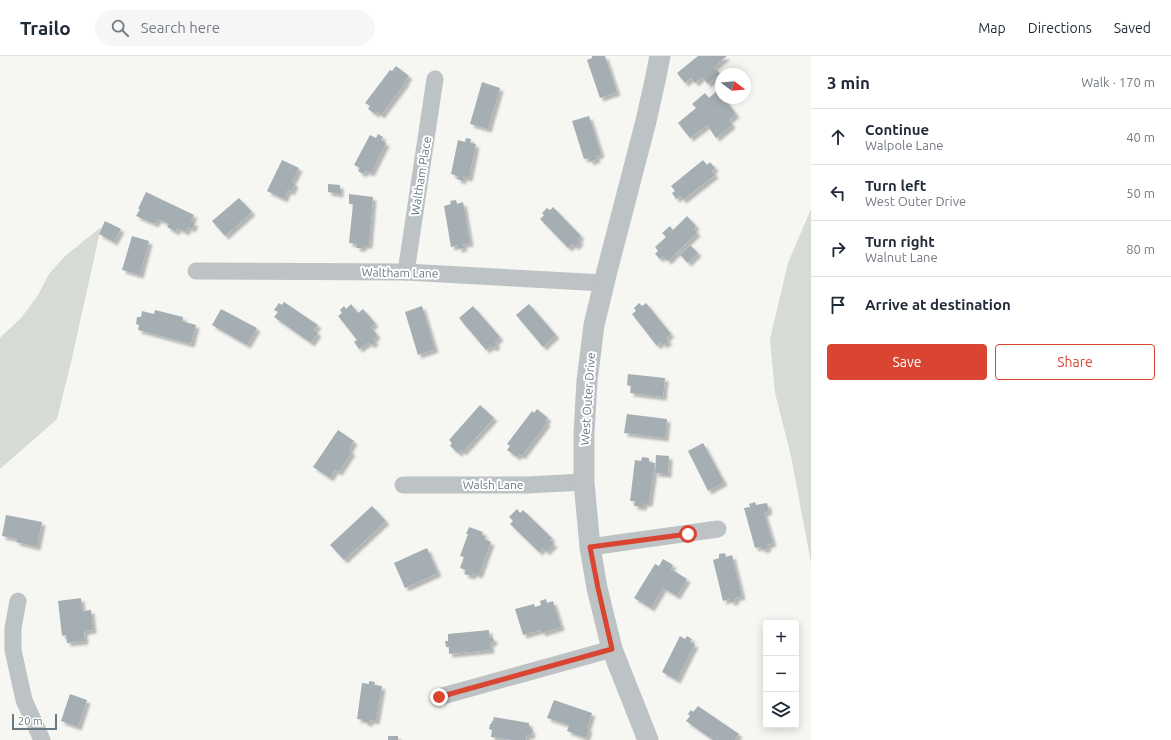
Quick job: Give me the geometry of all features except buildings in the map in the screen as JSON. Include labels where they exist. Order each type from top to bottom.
[{"type":"street","name":"West Outer Drive","points":[[648,740],[612,649],[598,588],[590,547],[584,482],[584,433],[587,381],[594,324],[646,121],[660,56]]},
{"type":"street","name":"Waltham Place","points":[[406,272],[435,79]]},
{"type":"street","name":"Waltham Lane","points":[[196,271],[406,272],[604,283]]},
{"type":"street","name":"Walsh Lane","points":[[403,485],[527,485],[584,482]]},
{"type":"street","points":[[590,547],[718,529]]},
{"type":"street","points":[[18,601],[13,628],[13,650],[24,700],[42,740]]},
{"type":"street","points":[[439,697],[612,649]]},
{"type":"shaded area","points":[[811,209],[811,563],[791,456],[775,393],[770,339],[788,263]]},
{"type":"shaded area","points":[[101,227],[57,419],[0,469],[0,338],[21,318],[37,297],[49,274],[64,257]]},
{"type":"route","points":[[439,697],[612,649],[590,547],[688,534]]}]
